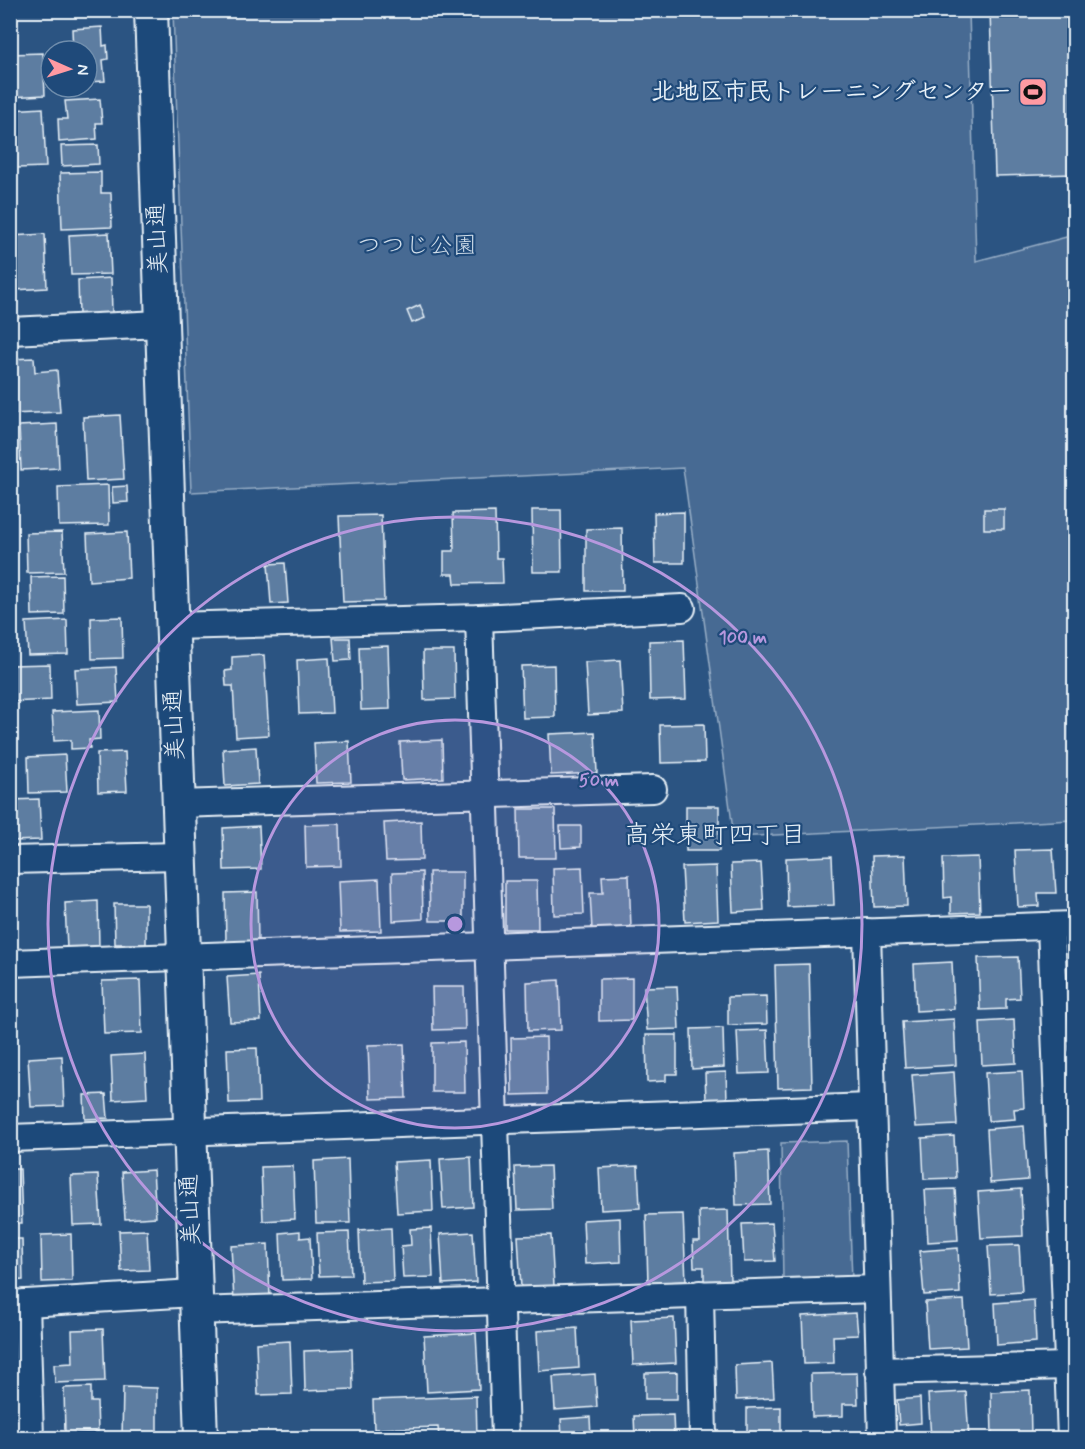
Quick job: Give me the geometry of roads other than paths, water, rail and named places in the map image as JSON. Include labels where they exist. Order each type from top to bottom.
[{"type":"street","name":"美山通","points":[[151,10],[188,1131],[201,1438]]},
{"type":"street","points":[[10,331],[161,324]]},
{"type":"street","points":[[172,626],[479,618],[682,608]]},
{"type":"street","points":[[479,618],[493,1122],[502,1300],[505,1438]]},
{"type":"street","points":[[178,804],[485,792],[653,789]]},
{"type":"street","points":[[10,860],[179,855]]},
{"type":"street","points":[[10,963],[1063,925],[1069,1247],[1068,1366],[1071,1438]]},
{"type":"street","points":[[867,932],[870,1107],[882,1438]]},
{"type":"street","points":[[10,1138],[870,1107]]},
{"type":"street","points":[[30,1438],[18,1303],[502,1300],[877,1288]]},
{"type":"street","points":[[700,1294],[703,1438]]},
{"type":"street","points":[[879,1371],[1068,1366]]},
{"type":"place","name":"北地区市民トレーニングセンター","points":[[1033,92]]},
{"type":"district","name":"高栄東町四丁目","points":[[715,836]]},
{"type":"park label","name":"つつじ公園","points":[[417,246]]}]
